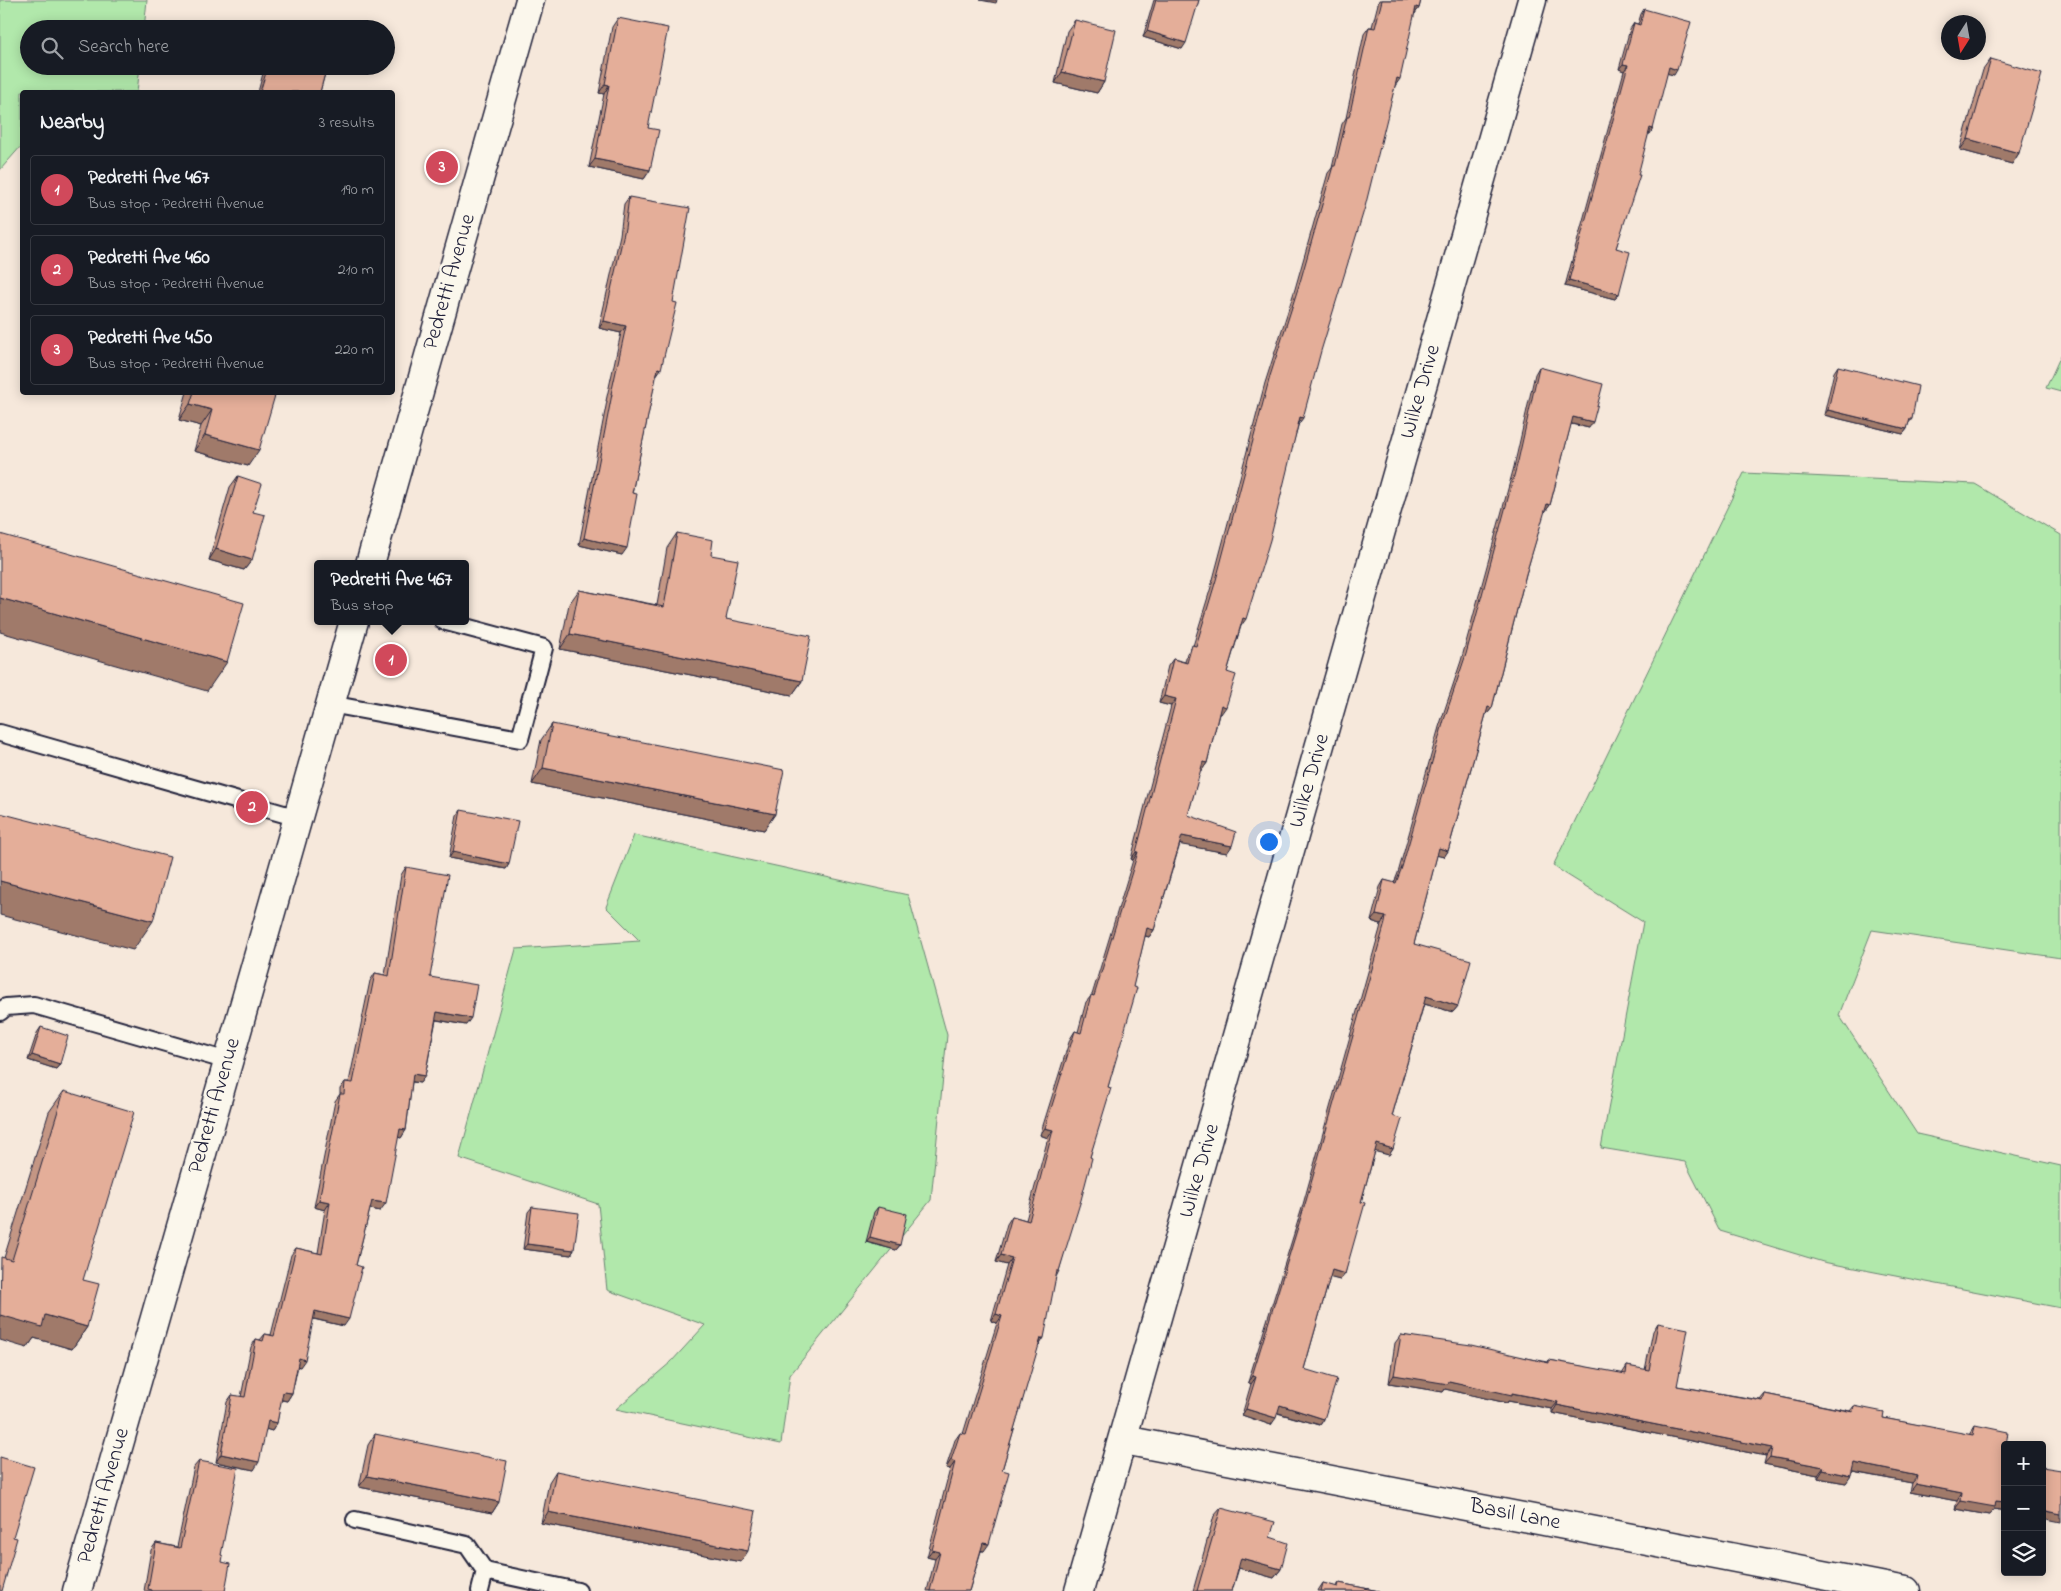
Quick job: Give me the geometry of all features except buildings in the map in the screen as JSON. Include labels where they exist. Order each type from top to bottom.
[{"type":"street","name":"Pedretti Avenue","points":[[371,560],[530,0]]},
{"type":"street","name":"Wilke Drive","points":[[1080,1591],[1532,0]]},
{"type":"street","name":"Pedretti Avenue","points":[[76,1591],[353,625]]},
{"type":"street","name":"Basil Lane","points":[[1124,1440],[1906,1591]]},
{"type":"lane","points":[[330,704],[520,739],[544,648],[458,625]]},
{"type":"lane","points":[[0,733],[298,818]]},
{"type":"lane","points":[[0,1012],[6,1007],[34,1005],[228,1061]]},
{"type":"lane","points":[[355,1520],[467,1545],[484,1571],[480,1591]]},
{"type":"lane","points":[[484,1571],[578,1591]]},
{"type":"green space","points":[[0,0],[147,0],[145,20],[20,20],[20,75],[139,75],[137,90],[20,90],[20,147],[0,170]]},
{"type":"green space","points":[[2061,355],[2061,392],[2046,388]]},
{"type":"green space","points":[[1744,473],[1975,484],[2061,535],[2061,958],[1872,930],[1839,1015],[1917,1134],[2061,1166],[2061,1308],[1823,1262],[1720,1231],[1685,1162],[1601,1148],[1643,922],[1553,866]]},
{"type":"green space","points":[[634,835],[908,895],[947,1035],[931,1200],[790,1375],[781,1444],[616,1409],[671,1362],[705,1325],[607,1290],[598,1204],[459,1158],[516,949],[640,941],[606,907]]},
{"type":"place","name":"Pedretti Ave 450","points":[[442,167]]},
{"type":"place","name":"Pedretti Ave 467","points":[[391,660]]},
{"type":"place","name":"Pedretti Ave 460","points":[[252,807]]}]
